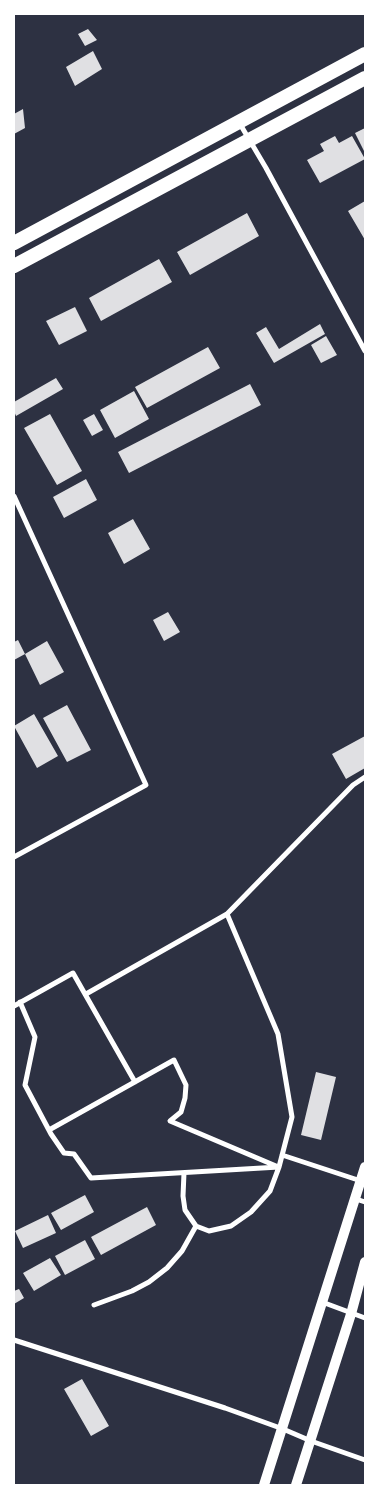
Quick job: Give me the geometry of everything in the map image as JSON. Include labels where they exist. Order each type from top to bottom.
[{"type":"highway","points":[[14,243],[365,54]]},
{"type":"highway","points":[[14,266],[365,78]]},
{"type":"main road","points":[[264,1485],[322,1302],[360,1201],[361,1181],[365,1167]]},
{"type":"main road","points":[[296,1485],[351,1314],[365,1262]]},
{"type":"street","points":[[239,122],[365,351]]},
{"type":"street","points":[[14,496],[146,785],[14,857]]},
{"type":"street","points":[[86,994],[227,914],[353,785],[365,777]]},
{"type":"street","points":[[184,1173],[183,1196],[185,1210],[196,1226],[209,1231],[231,1226],[251,1212],[270,1191],[279,1167],[292,1117],[278,1034],[227,914]]},
{"type":"street","points":[[14,1006],[73,973],[135,1082]]},
{"type":"street","points":[[20,1002],[35,1037],[25,1085],[48,1130],[64,1153],[74,1154],[91,1178],[279,1167]]},
{"type":"street","points":[[48,1130],[174,1060],[186,1085],[186,1098],[181,1112],[170,1121],[279,1167]]},
{"type":"street","points":[[282,1155],[361,1181]]},
{"type":"street","points":[[94,1305],[132,1291],[161,1272],[182,1251],[196,1226]]},
{"type":"street","points":[[322,1302],[365,1318]]},
{"type":"street","points":[[14,1340],[216,1405],[283,1428],[311,1441],[365,1460]]},
{"type":"building","points":[[88,29],[97,40],[85,46],[78,34]]},
{"type":"building","points":[[93,51],[102,69],[75,86],[66,67]]},
{"type":"building","points":[[23,109],[25,128],[14,134],[14,114]]},
{"type":"building","points":[[365,128],[365,153],[355,133]]},
{"type":"building","points":[[335,136],[339,143],[352,136],[365,159],[320,183],[307,160],[324,151],[320,144]]},
{"type":"building","points":[[365,201],[365,240],[348,211]]},
{"type":"building","points":[[247,213],[259,236],[190,275],[177,252]]},
{"type":"building","points":[[159,259],[172,282],[101,321],[89,298]]},
{"type":"building","points":[[75,307],[87,331],[59,345],[46,321]]},
{"type":"building","points":[[320,324],[325,334],[274,363],[256,333],[266,327],[279,349]]},
{"type":"building","points":[[326,336],[337,355],[321,363],[311,345]]},
{"type":"building","points":[[208,347],[220,368],[147,408],[135,387]]},
{"type":"building","points":[[56,378],[63,389],[16,416],[14,402]]},
{"type":"building","points":[[250,384],[261,405],[129,473],[118,452]]},
{"type":"building","points":[[134,391],[149,419],[115,438],[100,410]]},
{"type":"building","points":[[50,414],[82,471],[57,485],[24,428]]},
{"type":"building","points":[[94,414],[103,430],[92,436],[83,420]]},
{"type":"building","points":[[86,479],[97,500],[64,518],[53,497]]},
{"type":"building","points":[[133,519],[150,549],[124,564],[108,533]]},
{"type":"building","points":[[168,612],[180,632],[164,641],[153,620]]},
{"type":"building","points":[[18,640],[25,654],[14,660],[14,642]]},
{"type":"building","points":[[47,641],[64,672],[40,685],[25,654]]},
{"type":"building","points":[[67,705],[91,750],[67,762],[43,718]]},
{"type":"building","points":[[34,714],[58,756],[37,768],[14,726]]},
{"type":"building","points":[[365,736],[365,768],[346,779],[332,754]]},
{"type":"building","points":[[316,1072],[336,1077],[321,1140],[301,1135]]},
{"type":"building","points":[[85,1195],[94,1212],[61,1230],[51,1213]]},
{"type":"building","points":[[147,1207],[156,1225],[101,1255],[91,1237]]},
{"type":"building","points":[[48,1215],[56,1233],[23,1248],[15,1231]]},
{"type":"building","points":[[85,1240],[95,1259],[65,1275],[55,1256]]},
{"type":"building","points":[[50,1258],[61,1275],[34,1291],[23,1273]]},
{"type":"building","points":[[19,1289],[24,1298],[14,1304],[14,1291]]},
{"type":"building","points":[[82,1379],[109,1426],[91,1436],[64,1389]]}]
